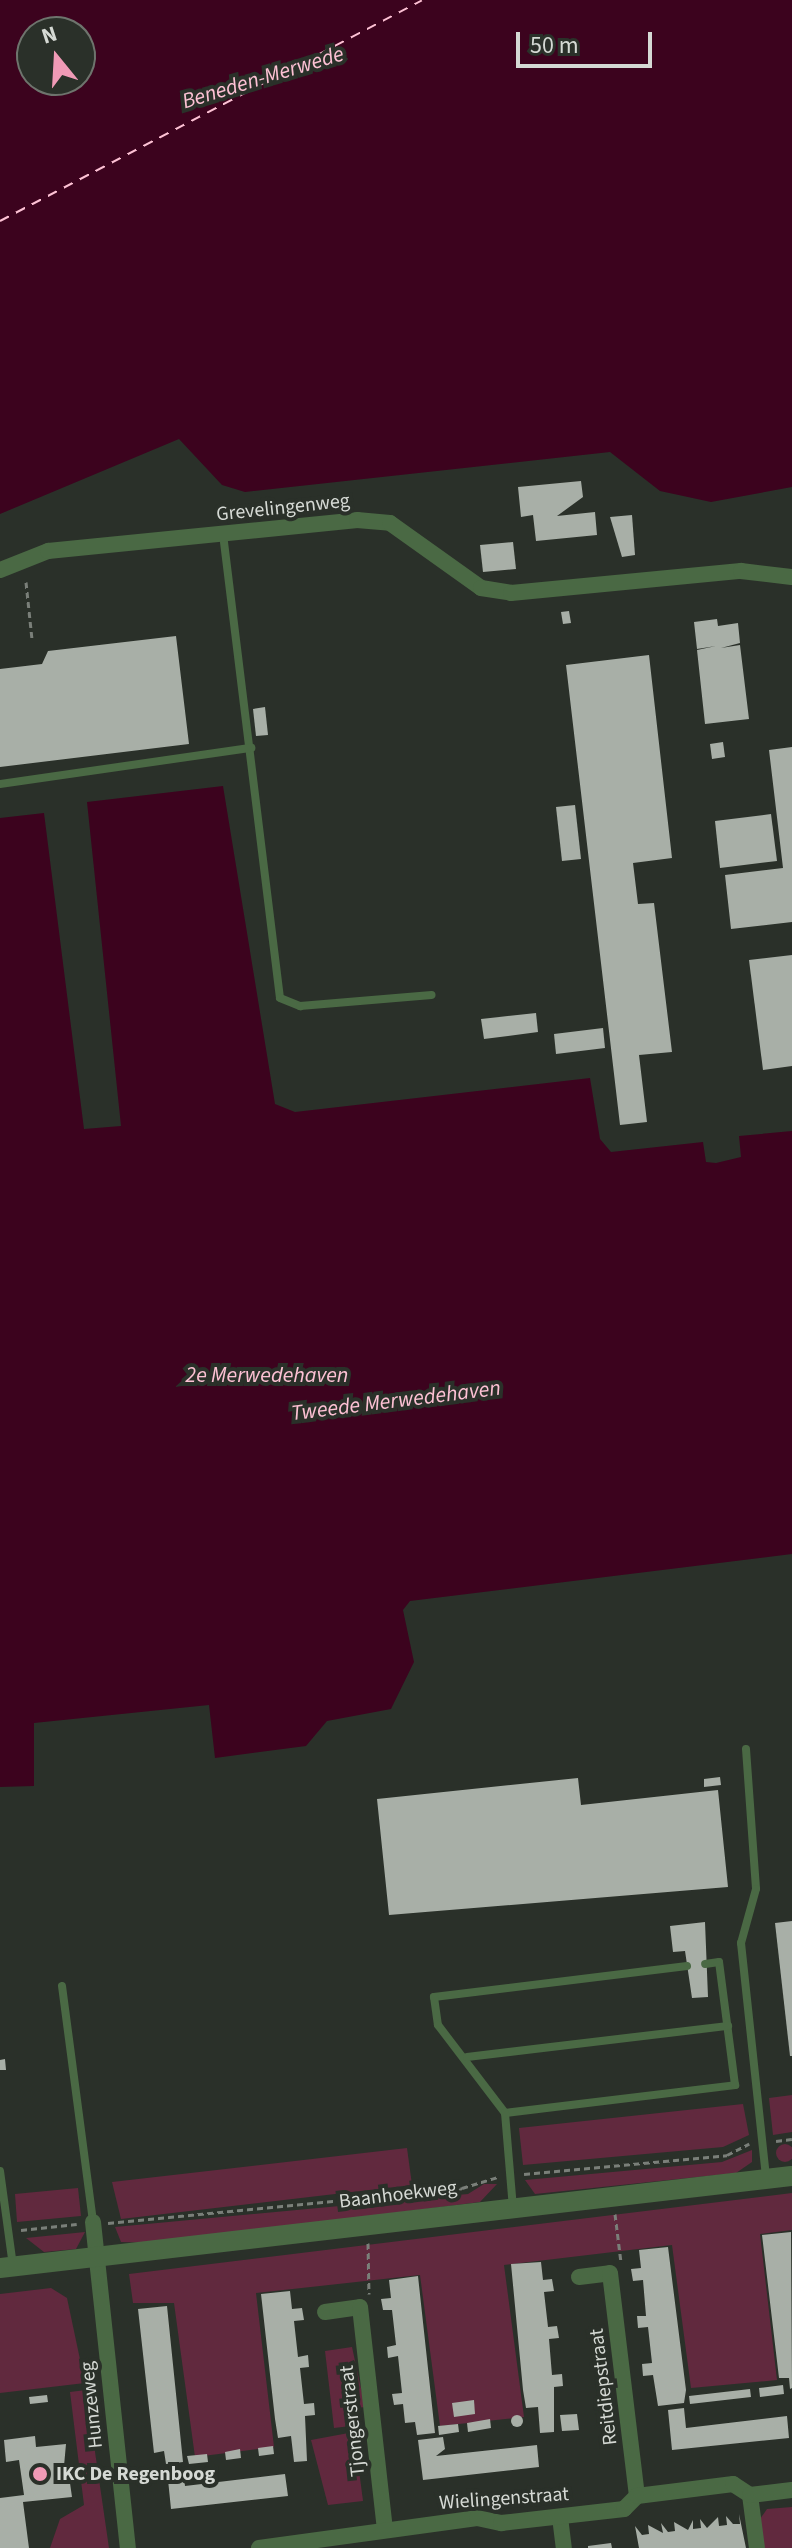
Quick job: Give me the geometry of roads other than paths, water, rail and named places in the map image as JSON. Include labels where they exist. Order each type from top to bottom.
[{"type":"street","name":"Grevelingenweg","points":[[0,570],[48,551],[223,534],[390,523],[481,588],[511,593],[741,571],[792,577]]},
{"type":"street","name":"Baanhoekweg","points":[[6,2268],[792,2176]]},
{"type":"street","name":"Hunzeweg","points":[[93,2222],[128,2548]]},
{"type":"street","name":"Reitdiepstraat","points":[[579,2277],[610,2273],[637,2496]]},
{"type":"street","name":"Tjongerstraat","points":[[325,2312],[360,2307],[385,2530]]},
{"type":"street","name":"Wielingenstraat","points":[[259,2548],[325,2544],[385,2530],[624,2509],[637,2496],[733,2484],[750,2495],[792,2490]]},
{"type":"street","points":[[750,2495],[757,2548]]},
{"type":"street","points":[[560,2517],[564,2548]]},
{"type":"lane","points":[[223,534],[280,998],[300,1006],[432,995]]},
{"type":"lane","points":[[0,784],[251,748]]},
{"type":"lane","points":[[746,1749],[756,1889],[741,1943],[766,2179]]},
{"type":"lane","points":[[505,2113],[735,2085],[719,1962],[705,1964]]},
{"type":"lane","points":[[513,2209],[505,2113],[467,2057],[438,2025],[434,1997],[687,1966]]},
{"type":"lane","points":[[62,1986],[93,2222]]},
{"type":"lane","points":[[467,2057],[728,2026]]},
{"type":"lane","points":[[0,2171],[8,2232],[6,2268]]},
{"type":"water","name":"Beneden-Merwede","points":[[0,0],[792,0],[792,487],[711,502],[660,491],[610,452],[245,492],[222,485],[179,439],[0,514]]},
{"type":"water","name":"2e Merwedehaven","points":[[223,786],[275,1104],[295,1112],[590,1078],[600,1139],[611,1152],[703,1142],[706,1162],[716,1163],[741,1157],[739,1136],[792,1131],[792,1554],[410,1601],[403,1610],[414,1662],[391,1709],[327,1721],[306,1746],[215,1758],[209,1705],[34,1723],[34,1786],[0,1787],[0,818],[44,813],[84,1129],[121,1126],[87,802]]},
{"type":"place","name":"IKC De Regenboog","points":[[40,2474]]},
{"type":"water label","name":"Tweede Merwedehaven","points":[[396,1401]]}]
